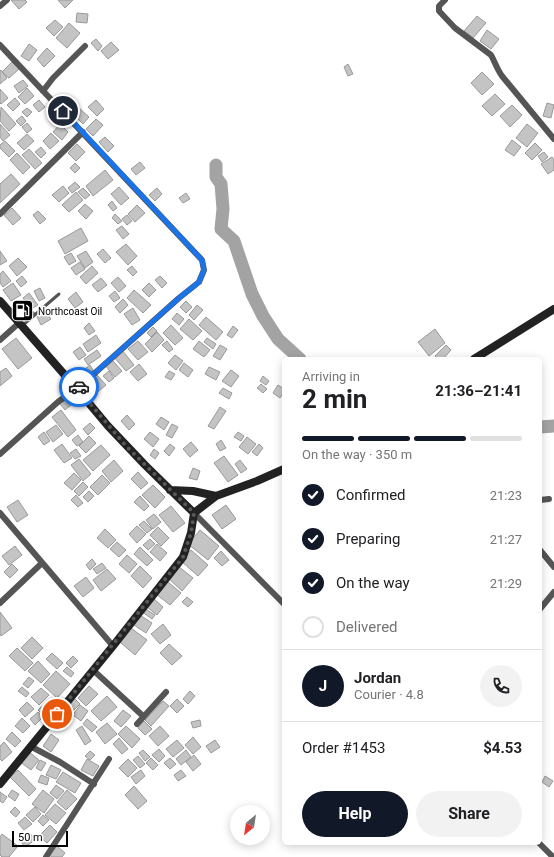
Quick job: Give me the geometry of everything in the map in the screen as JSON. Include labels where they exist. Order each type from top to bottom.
[{"type":"main road","points":[[0,301],[77,388],[108,426],[194,513]]},
{"type":"main road","points":[[477,357],[554,309]]},
{"type":"main road","points":[[0,784],[113,646],[183,557],[191,533],[194,513],[216,496],[257,482],[282,470]]},
{"type":"main road","points":[[170,490],[193,491],[216,496]]},
{"type":"street","points":[[0,6],[7,0]]},
{"type":"street","points":[[445,0],[439,6],[439,11],[455,28],[491,55],[497,70],[554,139]]},
{"type":"street","points":[[0,45],[202,260],[204,270],[199,282],[77,388],[59,401],[0,454]]},
{"type":"street","points":[[43,91],[57,74],[85,46]]},
{"type":"street","points":[[0,214],[83,132]]},
{"type":"street","points":[[0,340],[21,325]]},
{"type":"street","points":[[542,500],[549,499]]},
{"type":"street","points":[[0,513],[113,646]]},
{"type":"street","points":[[194,513],[282,602]]},
{"type":"street","points":[[542,552],[554,567]]},
{"type":"street","points":[[0,603],[42,563]]},
{"type":"street","points":[[542,607],[554,592]]},
{"type":"street","points":[[93,670],[144,716]]},
{"type":"street","points":[[137,724],[166,692]]},
{"type":"street","points":[[30,746],[67,766],[94,784]]},
{"type":"street","points":[[46,857],[109,759]]},
{"type":"street","points":[[541,845],[553,857]]},
{"type":"lane","points":[[21,325],[59,294]]},
{"type":"lane","points":[[11,313],[24,304],[35,315]]},
{"type":"building","points":[[11,0],[25,0],[27,2],[19,9]]},
{"type":"building","points":[[58,0],[73,0],[65,8]]},
{"type":"building","points":[[77,13],[88,14],[87,23],[76,22]]},
{"type":"building","points":[[477,16],[486,23],[473,38],[464,31]]},
{"type":"building","points":[[55,20],[63,27],[54,36],[46,28]]},
{"type":"building","points":[[69,23],[80,33],[67,48],[56,38]]},
{"type":"building","points":[[487,30],[499,39],[491,49],[480,41]]},
{"type":"building","points":[[96,39],[102,46],[98,51],[91,43]]},
{"type":"building","points":[[111,42],[119,50],[108,59],[101,51]]},
{"type":"building","points":[[29,44],[37,50],[29,61],[21,56]]},
{"type":"building","points":[[47,48],[55,56],[44,67],[37,59]]},
{"type":"building","points":[[12,62],[19,69],[9,78],[2,72]]},
{"type":"building","points":[[348,64],[353,74],[348,76],[344,67]]},
{"type":"building","points":[[1,70],[7,78],[0,84],[0,71]]},
{"type":"building","points":[[482,72],[494,84],[482,95],[471,83]]},
{"type":"building","points":[[23,80],[28,86],[19,93],[14,86]]},
{"type":"building","points":[[27,88],[34,96],[25,104],[18,97]]},
{"type":"building","points":[[0,89],[8,98],[1,104],[0,103]]},
{"type":"building","points":[[495,94],[505,104],[492,116],[482,106]]},
{"type":"building","points":[[15,98],[20,104],[13,111],[7,105]]},
{"type":"building","points":[[39,100],[45,107],[39,112],[33,105]]},
{"type":"building","points":[[96,100],[104,109],[97,116],[88,107]]},
{"type":"building","points":[[547,103],[554,105],[551,118],[543,116]]},
{"type":"building","points":[[512,105],[522,115],[510,127],[500,116]]},
{"type":"building","points":[[1,107],[16,124],[9,131],[0,121]]},
{"type":"building","points":[[27,108],[32,112],[27,117],[22,112]]},
{"type":"building","points":[[79,108],[89,117],[83,124],[73,114]]},
{"type":"building","points":[[22,116],[26,121],[21,126],[16,121]]},
{"type":"building","points":[[96,119],[103,125],[93,136],[86,129]]},
{"type":"building","points":[[27,123],[32,129],[27,133],[22,127]]},
{"type":"building","points":[[0,124],[10,135],[3,141],[0,137]]},
{"type":"building","points":[[60,124],[68,132],[62,140],[53,132]]},
{"type":"building","points":[[527,124],[538,133],[527,147],[516,138]]},
{"type":"building","points":[[51,133],[59,141],[50,149],[43,141]]},
{"type":"building","points":[[27,134],[34,141],[24,150],[17,143]]},
{"type":"building","points":[[105,137],[114,146],[108,152],[99,142]]},
{"type":"building","points":[[512,140],[521,147],[514,156],[505,150]]},
{"type":"building","points":[[5,141],[15,151],[9,157],[0,148],[0,145]]},
{"type":"building","points":[[535,143],[542,150],[532,160],[525,153]]},
{"type":"building","points":[[77,144],[85,152],[76,161],[68,153]]},
{"type":"building","points":[[41,147],[46,153],[41,158],[35,152]]},
{"type":"building","points":[[29,149],[42,163],[35,169],[22,155]]},
{"type":"building","points":[[544,152],[548,157],[542,162],[538,156]]},
{"type":"building","points":[[17,153],[30,167],[23,174],[10,160]]},
{"type":"building","points":[[552,157],[554,160],[554,170],[548,174],[541,164]]},
{"type":"building","points":[[140,162],[145,168],[136,175],[131,169]]},
{"type":"building","points":[[75,163],[80,168],[75,173],[70,168]]},
{"type":"building","points":[[105,170],[113,180],[93,196],[86,186]]},
{"type":"building","points":[[11,174],[20,184],[0,203],[0,184]]},
{"type":"building","points":[[75,182],[80,187],[72,193],[68,188]]},
{"type":"building","points":[[63,186],[69,193],[59,202],[52,195]]},
{"type":"building","points":[[119,187],[129,198],[121,205],[111,194]]},
{"type":"building","points":[[83,188],[90,195],[85,199],[78,192]]},
{"type":"building","points":[[157,188],[162,194],[155,201],[149,195]]},
{"type":"building","points":[[76,192],[83,200],[69,212],[62,205]]},
{"type":"building","points":[[186,193],[190,199],[183,203],[179,198]]},
{"type":"building","points":[[112,201],[117,208],[113,211],[108,205]]},
{"type":"building","points":[[85,204],[93,211],[86,219],[78,211]]},
{"type":"building","points":[[137,205],[145,213],[135,222],[128,214]]},
{"type":"building","points":[[12,208],[21,218],[13,225],[4,215]]},
{"type":"building","points":[[38,211],[46,219],[40,224],[33,215]]},
{"type":"building","points":[[115,214],[122,221],[118,224],[112,218]]},
{"type":"building","points":[[127,215],[132,221],[127,225],[122,219]]},
{"type":"building","points":[[122,226],[129,234],[123,239],[116,230]]},
{"type":"building","points":[[81,228],[88,241],[65,254],[58,241]]},
{"type":"building","points":[[126,244],[137,256],[128,265],[116,252]]},
{"type":"building","points":[[103,249],[111,258],[105,263],[97,254]]},
{"type":"building","points":[[0,251],[7,261],[0,265]]},
{"type":"building","points":[[86,251],[93,262],[85,268],[77,256]]},
{"type":"building","points":[[71,253],[76,261],[69,265],[64,257]]},
{"type":"building","points":[[18,258],[27,267],[17,276],[9,266]]},
{"type":"building","points":[[80,262],[85,269],[76,275],[71,268]]},
{"type":"building","points":[[92,266],[98,273],[86,284],[80,277]]},
{"type":"building","points":[[132,266],[137,272],[133,276],[127,270]]},
{"type":"building","points":[[3,271],[11,281],[3,287],[0,283],[0,274]]},
{"type":"building","points":[[22,276],[27,282],[21,287],[16,281]]},
{"type":"building","points":[[160,276],[167,283],[162,288],[155,280]]},
{"type":"building","points":[[118,277],[126,286],[119,292],[111,283]]},
{"type":"building","points":[[101,278],[107,285],[98,292],[92,285]]},
{"type":"building","points":[[13,283],[21,295],[11,301],[3,290]]},
{"type":"building","points":[[149,283],[156,290],[149,297],[142,290]]},
{"type":"building","points":[[40,288],[45,298],[39,301],[34,291]]},
{"type":"building","points":[[134,290],[151,305],[143,313],[127,298]]},
{"type":"building","points":[[115,291],[120,298],[114,302],[109,296]]},
{"type":"building","points":[[76,292],[83,302],[75,308],[68,299]]},
{"type":"building","points":[[29,293],[38,305],[31,309],[23,298]]},
{"type":"building","points":[[123,299],[128,305],[120,313],[115,307]]},
{"type":"building","points":[[186,301],[192,307],[186,313],[180,307]]},
{"type":"building","points":[[197,305],[203,310],[194,320],[189,315]]},
{"type":"building","name":"Northcoast Oil","points":[[23,306],[29,312],[23,316],[18,310]]},
{"type":"building","points":[[133,308],[140,320],[132,325],[124,314]]},
{"type":"building","points":[[46,312],[51,319],[41,325],[37,317]]},
{"type":"building","points":[[177,313],[184,319],[179,325],[172,319]]},
{"type":"building","points":[[206,317],[223,332],[216,340],[199,325]]},
{"type":"building","points":[[189,319],[202,331],[193,340],[180,329]]},
{"type":"building","points":[[89,323],[95,331],[89,335],[84,328]]},
{"type":"building","points":[[171,325],[183,338],[175,345],[163,333]]},
{"type":"building","points":[[233,326],[238,330],[232,338],[227,335]]},
{"type":"building","points":[[153,327],[157,331],[151,337],[147,333]]},
{"type":"building","points":[[435,329],[445,343],[429,356],[418,342]]},
{"type":"building","points":[[157,332],[164,340],[152,352],[145,344]]},
{"type":"building","points":[[96,335],[101,343],[88,352],[83,344]]},
{"type":"building","points":[[16,338],[32,358],[18,369],[2,349]]},
{"type":"building","points":[[207,338],[216,344],[213,349],[204,342]]},
{"type":"building","points":[[138,341],[148,352],[138,360],[128,349]]},
{"type":"building","points":[[167,341],[173,349],[169,352],[162,345]]},
{"type":"building","points":[[199,341],[210,350],[204,357],[193,349]]},
{"type":"building","points":[[220,345],[227,349],[220,360],[213,356]]},
{"type":"building","points":[[446,345],[451,350],[445,357],[435,356]]},
{"type":"building","points":[[80,347],[86,355],[79,360],[73,352]]},
{"type":"building","points":[[97,350],[101,356],[88,365],[84,359]]},
{"type":"building","points":[[122,350],[134,365],[126,371],[114,357]]},
{"type":"building","points":[[175,355],[183,361],[176,370],[168,363]]},
{"type":"building","points":[[112,360],[122,371],[115,377],[105,365]]},
{"type":"building","points":[[184,363],[193,370],[188,377],[179,370]]},
{"type":"building","points":[[139,364],[147,374],[138,381],[130,372]]},
{"type":"building","points":[[90,365],[93,370],[78,381],[75,376]]},
{"type":"building","points":[[209,367],[220,372],[216,380],[205,374]]},
{"type":"building","points":[[6,368],[12,376],[0,386],[0,372]]},
{"type":"building","points":[[231,370],[239,376],[231,387],[222,381]]},
{"type":"building","points":[[109,371],[114,378],[109,382],[103,376]]},
{"type":"building","points":[[169,371],[175,374],[171,380],[165,377]]},
{"type":"building","points":[[97,375],[106,385],[94,395],[86,386]]},
{"type":"building","points":[[263,376],[269,381],[266,385],[260,381]]},
{"type":"building","points":[[261,384],[267,389],[263,393],[257,388]]},
{"type":"building","points":[[278,385],[282,388],[282,395],[280,398],[273,393]]},
{"type":"building","points":[[223,388],[232,393],[229,399],[219,393]]},
{"type":"building","points":[[66,399],[71,405],[65,410],[60,404]]},
{"type":"building","points":[[220,407],[226,411],[214,429],[208,426]]},
{"type":"building","points":[[61,410],[76,430],[68,437],[52,417]]},
{"type":"building","points":[[127,415],[135,424],[129,430],[121,421]]},
{"type":"building","points":[[161,417],[169,422],[164,430],[156,424]]},
{"type":"building","points":[[90,423],[95,428],[88,435],[83,429]]},
{"type":"building","points":[[172,424],[178,427],[172,438],[166,435]]},
{"type":"building","points":[[56,425],[63,434],[53,442],[46,432]]},
{"type":"building","points":[[44,432],[50,441],[44,445],[38,437]]},
{"type":"building","points":[[150,432],[159,439],[153,447],[144,439]]},
{"type":"building","points":[[238,432],[244,436],[241,441],[234,437]]},
{"type":"building","points":[[78,435],[83,442],[77,446],[72,440]]},
{"type":"building","points":[[89,436],[96,443],[86,453],[79,446]]},
{"type":"building","points":[[247,437],[256,444],[248,454],[239,447]]},
{"type":"building","points":[[221,440],[226,448],[220,451],[216,444]]},
{"type":"building","points":[[191,442],[198,450],[190,457],[183,449]]},
{"type":"building","points":[[62,444],[72,458],[64,463],[54,450]]},
{"type":"building","points":[[170,444],[175,448],[169,456],[164,451]]},
{"type":"building","points":[[259,444],[263,448],[257,456],[252,452]]},
{"type":"building","points":[[101,445],[110,455],[93,471],[83,460]]},
{"type":"building","points":[[76,449],[81,456],[75,459],[70,453]]},
{"type":"building","points":[[154,449],[159,453],[155,459],[150,455]]},
{"type":"building","points":[[224,456],[238,475],[228,482],[214,463]]},
{"type":"building","points":[[79,459],[91,474],[83,481],[71,465]]},
{"type":"building","points":[[114,460],[123,471],[111,482],[102,471]]},
{"type":"building","points":[[240,460],[247,469],[241,473],[235,464]]},
{"type":"building","points":[[193,468],[200,471],[197,480],[189,478]]},
{"type":"building","points":[[138,472],[148,483],[141,489],[131,479]]},
{"type":"building","points":[[74,473],[81,480],[72,490],[64,483]]},
{"type":"building","points":[[102,475],[110,483],[98,495],[90,487]]},
{"type":"building","points":[[83,482],[88,487],[79,496],[74,491]]},
{"type":"building","points":[[153,485],[165,497],[155,508],[142,495]]},
{"type":"building","points":[[89,491],[94,496],[88,502],[83,497]]},
{"type":"building","points":[[76,495],[83,503],[78,507],[71,500]]},
{"type":"building","points":[[140,496],[149,506],[144,511],[134,502]]},
{"type":"building","points":[[18,500],[28,515],[17,522],[7,507]]},
{"type":"building","points":[[226,505],[236,519],[222,529],[212,515]]},
{"type":"building","points":[[171,506],[185,523],[173,532],[159,515]]},
{"type":"building","points":[[154,514],[161,522],[153,529],[146,520]]},
{"type":"building","points":[[144,521],[152,529],[147,533],[139,525]]},
{"type":"building","points":[[137,526],[146,534],[137,543],[129,534]]},
{"type":"building","points":[[158,527],[169,538],[161,546],[150,535]]},
{"type":"building","points":[[105,529],[116,540],[108,548],[97,538]]},
{"type":"building","points":[[200,530],[219,546],[208,560],[188,544]]},
{"type":"building","points":[[150,539],[155,544],[148,550],[143,545]]},
{"type":"building","points":[[117,542],[126,550],[119,557],[110,549]]},
{"type":"building","points":[[157,544],[167,553],[160,561],[150,552]]},
{"type":"building","points":[[15,546],[22,555],[9,565],[2,556]]},
{"type":"building","points":[[140,547],[153,560],[147,566],[134,554]]},
{"type":"building","points":[[191,550],[208,565],[198,576],[181,561]]},
{"type":"building","points":[[221,551],[229,560],[222,566],[214,558]]},
{"type":"building","points":[[127,555],[137,564],[129,573],[119,564]]},
{"type":"building","points":[[92,559],[96,564],[90,570],[86,565]]},
{"type":"building","points":[[102,563],[106,568],[97,574],[93,569]]},
{"type":"building","points":[[12,564],[18,570],[10,578],[4,572]]},
{"type":"building","points":[[140,566],[152,578],[143,588],[131,576]]},
{"type":"building","points":[[178,566],[193,578],[182,591],[168,578]]},
{"type":"building","points":[[107,569],[116,579],[101,591],[93,580]]},
{"type":"building","points":[[86,577],[94,588],[83,597],[74,586]]},
{"type":"building","points":[[167,581],[181,593],[170,605],[156,594]]},
{"type":"building","points":[[187,597],[193,602],[188,607],[182,602]]},
{"type":"building","points":[[154,599],[163,607],[157,615],[147,607]]},
{"type":"building","points":[[144,608],[155,615],[152,619],[141,611]]},
{"type":"building","points":[[0,612],[12,628],[1,636],[0,634]]},
{"type":"building","points":[[140,615],[152,623],[146,633],[134,625]]},
{"type":"building","points":[[163,624],[171,635],[160,644],[151,634]]},
{"type":"building","points":[[131,628],[147,640],[135,655],[120,642]]},
{"type":"building","points":[[32,637],[43,648],[32,659],[21,648]]},
{"type":"building","points":[[169,644],[182,656],[172,665],[160,653]]},
{"type":"building","points":[[17,648],[33,663],[25,671],[9,656]]},
{"type":"building","points":[[52,653],[63,663],[57,669],[46,659]]},
{"type":"building","points":[[73,656],[78,661],[71,668],[66,663]]},
{"type":"building","points":[[38,661],[50,674],[41,683],[28,671]]},
{"type":"building","points":[[67,667],[74,673],[71,677],[63,671]]},
{"type":"building","points":[[56,671],[70,684],[57,698],[43,685]]},
{"type":"building","points":[[29,677],[34,681],[28,688],[23,684]]},
{"type":"building","points":[[89,686],[98,694],[86,706],[78,698]]},
{"type":"building","points":[[22,687],[29,693],[26,697],[18,691]]},
{"type":"building","points":[[41,688],[49,695],[39,705],[31,697]]},
{"type":"building","points":[[190,691],[195,696],[188,704],[183,699]]},
{"type":"building","points":[[107,696],[117,707],[101,721],[91,711]]},
{"type":"building","points":[[73,697],[80,704],[74,710],[67,703]]},
{"type":"building","points":[[177,699],[184,706],[177,713],[170,706]]},
{"type":"building","points":[[163,701],[169,706],[151,726],[145,720]]},
{"type":"building","points":[[27,702],[34,709],[25,717],[19,710]]},
{"type":"building","points":[[43,705],[48,709],[43,715],[38,710]]},
{"type":"building","points":[[80,705],[88,711],[81,721],[73,715]]},
{"type":"building","points":[[123,710],[131,716],[121,727],[114,721]]},
{"type":"building","points":[[38,712],[43,717],[35,725],[30,719]]},
{"type":"building","points":[[22,718],[30,726],[23,733],[15,726]]},
{"type":"building","points":[[87,719],[97,727],[92,732],[83,724]]},
{"type":"building","points":[[200,720],[201,726],[193,728],[191,722]]},
{"type":"building","points":[[144,721],[152,729],[145,735],[138,728]]},
{"type":"building","points":[[107,723],[117,734],[105,744],[96,732]]},
{"type":"building","points":[[82,726],[91,741],[85,745],[76,730]]},
{"type":"building","points":[[126,726],[140,739],[132,748],[118,734]]},
{"type":"building","points":[[160,726],[169,736],[158,746],[149,736]]},
{"type":"building","points":[[12,732],[21,741],[15,747],[6,739]]},
{"type":"building","points":[[51,734],[59,740],[51,752],[43,746]]},
{"type":"building","points":[[193,737],[201,747],[193,754],[185,745]]},
{"type":"building","points":[[119,738],[128,749],[122,754],[113,744]]},
{"type":"building","points":[[177,740],[184,748],[173,757],[166,749]]},
{"type":"building","points":[[215,740],[220,747],[211,753],[206,746]]},
{"type":"building","points":[[4,742],[12,752],[2,761],[0,759],[0,746]]},
{"type":"building","points":[[159,749],[165,756],[159,762],[152,755]]},
{"type":"building","points":[[143,750],[150,757],[145,761],[139,753]]},
{"type":"building","points":[[186,750],[191,757],[181,765],[176,759]]},
{"type":"building","points":[[28,751],[39,760],[31,770],[19,761]]},
{"type":"building","points":[[90,751],[95,755],[90,760],[85,756]]},
{"type":"building","points":[[194,755],[201,764],[193,771],[186,762]]},
{"type":"building","points":[[138,756],[145,764],[140,768],[133,760]]},
{"type":"building","points":[[151,758],[158,765],[153,770],[146,763]]},
{"type":"building","points":[[170,758],[176,764],[170,769],[164,763]]},
{"type":"building","points":[[87,759],[99,766],[93,776],[81,770]]},
{"type":"building","points":[[128,759],[137,768],[128,777],[119,768]]},
{"type":"building","points":[[40,760],[46,763],[41,771],[36,768]]},
{"type":"building","points":[[51,765],[61,770],[56,779],[46,775]]},
{"type":"building","points":[[18,770],[36,789],[29,796],[10,777]]},
{"type":"building","points":[[141,770],[145,776],[136,784],[131,777]]},
{"type":"building","points":[[181,770],[186,776],[178,781],[174,775]]},
{"type":"building","points":[[63,772],[81,783],[75,793],[56,782]]},
{"type":"building","points":[[41,775],[49,778],[47,785],[38,782]]},
{"type":"building","points":[[545,776],[553,781],[549,787],[542,782]]},
{"type":"building","points":[[56,785],[64,791],[57,799],[50,793]]},
{"type":"building","points":[[134,786],[147,801],[138,809],[125,795]]},
{"type":"building","points":[[12,790],[19,794],[15,801],[8,796]]},
{"type":"building","points":[[43,790],[54,799],[44,813],[32,804]]},
{"type":"building","points":[[67,790],[77,799],[66,810],[57,802]]},
{"type":"building","points":[[0,792],[7,797],[3,803],[0,801]]},
{"type":"building","points":[[55,804],[66,813],[56,824],[45,815]]},
{"type":"building","points":[[15,807],[20,812],[16,817],[10,812]]},
{"type":"building","points":[[35,807],[41,814],[33,822],[26,815]]},
{"type":"building","points":[[43,815],[49,820],[43,826],[38,821]]},
{"type":"building","points":[[25,817],[32,824],[24,830],[18,823]]},
{"type":"building","points":[[50,825],[57,832],[47,843],[39,836]]},
{"type":"building","points":[[29,832],[35,840],[25,847],[19,839]]},
{"type":"building","points":[[2,834],[18,846],[9,857],[2,857],[0,855],[0,837]]},
{"type":"building","points":[[57,846],[65,853],[62,857],[52,857],[49,855]]},
{"type":"waterway","points":[[216,165],[216,177],[221,184],[223,209],[221,229],[234,241],[252,294],[263,316],[278,339],[298,357]]},
{"type":"waterway","points":[[542,427],[554,426]]},
{"type":"way so far","points":[[57,714],[177,566],[185,553],[191,533],[194,513],[108,426],[77,388],[79,387]]},
{"type":"place","name":"Northcoast Oil","points":[[23,311]]},
{"type":"route","points":[[63,111],[202,260],[204,270],[199,282],[79,387]]}]
